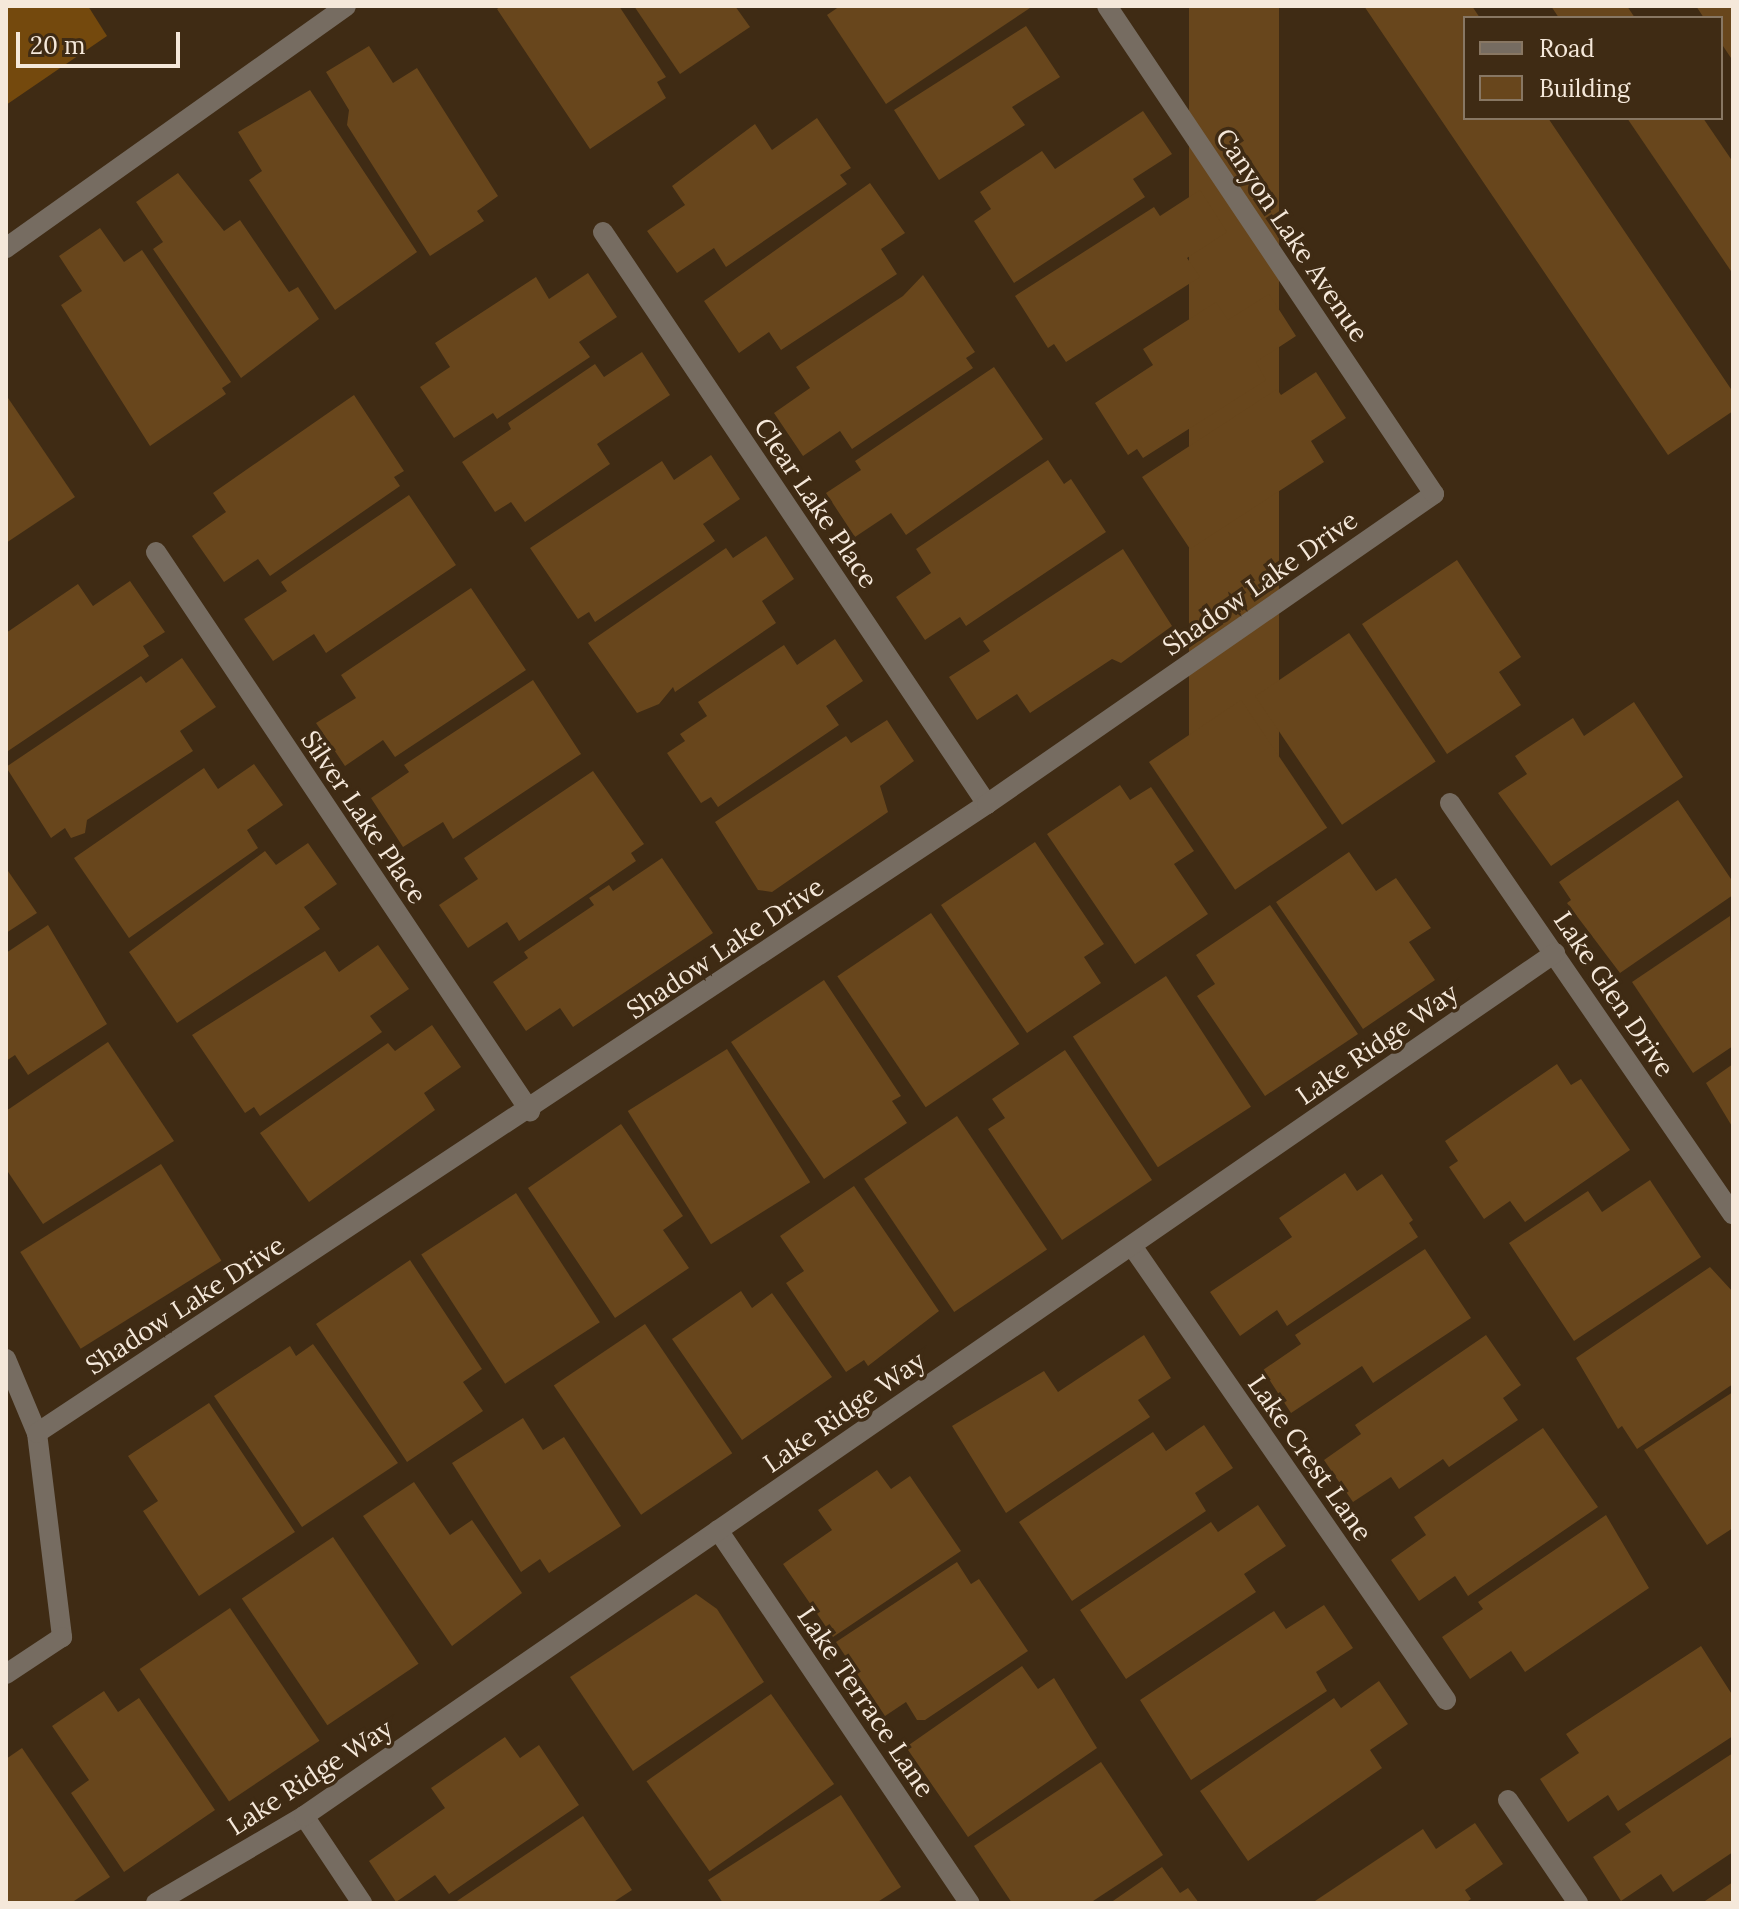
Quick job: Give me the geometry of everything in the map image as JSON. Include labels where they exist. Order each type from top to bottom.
[{"type":"street","points":[[6,248],[346,6]]},
{"type":"street","name":"Canyon Lake Avenue","points":[[1107,6],[1434,494]]},
{"type":"street","name":"Clear Lake Place","points":[[603,232],[987,804]]},
{"type":"street","name":"Shadow Lake Drive","points":[[37,1433],[530,1111],[987,804],[1434,494]]},
{"type":"street","name":"Silver Lake Place","points":[[156,552],[530,1111]]},
{"type":"street","name":"Lake Glen Drive","points":[[1450,803],[1733,1214]]},
{"type":"street","name":"Lake Ridge Way","points":[[156,1903],[304,1816],[1555,953]]},
{"type":"street","name":"Lake Crest Lane","points":[[1132,1246],[1446,1700]]},
{"type":"street","points":[[6,1359],[37,1433],[62,1637],[6,1674]]},
{"type":"street","name":"Lake Terrace Lane","points":[[718,1530],[970,1903]]},
{"type":"street","points":[[1508,1800],[1578,1903]]},
{"type":"street","points":[[304,1816],[362,1903]]},
{"type":"shaded area","points":[[6,6],[88,6],[107,36],[6,105]]},
{"type":"building","points":[[501,6],[619,6],[666,77],[657,82],[666,98],[590,149],[497,9]]},
{"type":"building","points":[[634,6],[735,6],[750,27],[680,74]]},
{"type":"building","points":[[840,6],[1033,6],[886,104],[827,15]]},
{"type":"building","points":[[1189,6],[1279,6],[1279,785],[1189,785]]},
{"type":"building","points":[[1364,6],[1472,6],[1479,16],[1463,16],[1463,120],[1549,120],[1733,392],[1733,411],[1668,455]]},
{"type":"building","points":[[1551,6],[1627,6],[1634,16],[1558,16]]},
{"type":"building","points":[[1696,6],[1733,6],[1733,61],[1723,46],[1723,16],[1703,16]]},
{"type":"building","points":[[1026,26],[1060,77],[1012,107],[1025,125],[939,180],[894,110]]},
{"type":"building","points":[[369,46],[393,83],[417,68],[498,196],[477,211],[484,221],[430,256],[347,125],[349,110],[326,72]]},
{"type":"building","points":[[310,90],[417,252],[335,310],[249,180],[262,171],[238,132]]},
{"type":"building","points":[[1143,111],[1172,154],[1133,179],[1145,197],[1014,283],[974,221],[991,209],[980,192],[1042,151],[1055,169]]},
{"type":"building","points":[[817,118],[851,168],[840,175],[847,184],[726,267],[714,248],[677,273],[647,231],[685,205],[672,186],[755,124],[772,150]]},
{"type":"building","points":[[1628,120],[1704,120],[1733,162],[1733,274]]},
{"type":"building","points":[[178,173],[224,231],[240,220],[289,292],[298,287],[319,319],[241,378],[153,249],[163,242],[136,202]]},
{"type":"building","points":[[870,183],[905,233],[881,249],[897,274],[781,350],[769,332],[739,353],[704,301]]},
{"type":"building","points":[[1200,190],[1227,232],[1187,258],[1200,277],[1066,362],[1054,344],[1048,348],[1015,296],[1154,207],[1160,216]]},
{"type":"building","points":[[100,228],[124,262],[142,250],[231,382],[222,388],[226,394],[150,446],[61,305],[82,291],[59,256]]},
{"type":"building","points":[[588,273],[617,317],[579,342],[590,357],[497,419],[493,413],[454,438],[420,387],[450,367],[435,343],[536,277],[549,299]]},
{"type":"building","points":[[923,275],[975,352],[966,358],[973,368],[852,449],[840,431],[803,456],[774,413],[810,388],[796,367],[903,296]]},
{"type":"building","points":[[1269,294],[1296,336],[1256,362],[1266,380],[1143,458],[1137,449],[1128,455],[1095,403],[1153,365],[1143,349],[1216,302],[1228,320]]},
{"type":"building","points":[[642,352],[670,395],[597,444],[610,464],[525,522],[511,502],[495,512],[462,462],[511,429],[508,423],[595,364],[604,377]]},
{"type":"building","points":[[994,367],[1043,439],[906,535],[891,513],[855,537],[826,493],[861,470],[855,461]]},
{"type":"building","points":[[1316,372],[1346,418],[1311,441],[1324,462],[1190,549],[1142,477],[1277,389],[1281,395]]},
{"type":"building","points":[[6,395],[75,497],[6,543]]},
{"type":"building","points":[[354,395],[404,471],[394,477],[400,486],[270,576],[258,559],[224,582],[192,536],[226,512],[213,493]]},
{"type":"building","points":[[711,455],[740,499],[703,524],[715,541],[595,622],[589,612],[578,619],[530,548],[662,461],[674,480]]},
{"type":"building","points":[[1048,460],[1064,484],[1071,479],[1106,532],[966,626],[960,617],[925,640],[896,597],[931,573],[916,549]]},
{"type":"building","points":[[409,495],[456,565],[326,653],[314,634],[273,661],[244,619],[287,591],[281,582]]},
{"type":"building","points":[[766,536],[794,579],[762,601],[776,623],[675,692],[673,687],[659,704],[637,713],[588,643],[726,548],[733,558]]},
{"type":"building","points":[[1123,549],[1172,626],[1121,663],[1112,659],[1030,713],[1017,694],[977,720],[949,677],[990,651],[983,641]]},
{"type":"building","points":[[1457,560],[1521,657],[1499,672],[1521,705],[1447,754],[1362,624]]},
{"type":"building","points":[[130,581],[165,632],[143,646],[149,656],[8,751],[6,633],[78,584],[93,606]]},
{"type":"building","points":[[471,588],[526,670],[395,757],[383,740],[345,766],[316,723],[356,698],[341,675]]},
{"type":"building","points":[[1349,633],[1436,762],[1342,825],[1255,696]]},
{"type":"building","points":[[835,639],[863,681],[826,706],[839,725],[718,807],[711,797],[701,803],[667,753],[685,741],[680,734],[707,716],[698,702],[784,645],[797,665]]},
{"type":"building","points":[[182,658],[216,707],[180,731],[193,751],[87,820],[85,833],[71,838],[65,828],[51,838],[6,767],[141,676],[146,683]]},
{"type":"building","points":[[533,680],[581,754],[453,839],[443,822],[403,847],[371,798],[409,772],[404,765]]},
{"type":"building","points":[[1241,700],[1327,828],[1235,890],[1149,762]]},
{"type":"building","points":[[1634,702],[1683,777],[1551,866],[1498,793],[1527,774],[1515,756],[1573,718],[1584,736]]},
{"type":"building","points":[[887,720],[914,761],[880,786],[888,812],[772,892],[758,890],[715,822],[846,736],[851,743]]},
{"type":"building","points":[[254,764],[283,805],[247,830],[258,848],[129,938],[74,858],[204,768],[218,789]]},
{"type":"building","points":[[593,771],[644,844],[631,853],[636,861],[519,941],[507,922],[468,948],[439,905],[478,879],[464,858]]},
{"type":"building","points":[[1120,785],[1130,800],[1151,787],[1194,851],[1174,864],[1208,914],[1135,964],[1047,834]]},
{"type":"building","points":[[1678,800],[1733,882],[1733,895],[1620,973],[1567,903],[1571,900],[1559,882]]},
{"type":"building","points":[[1035,842],[1104,944],[1084,957],[1101,983],[1027,1033],[941,905]]},
{"type":"building","points":[[308,843],[337,884],[304,907],[320,929],[177,1023],[129,952],[265,851],[276,865]]},
{"type":"building","points":[[1349,852],[1376,891],[1396,878],[1431,928],[1409,942],[1435,980],[1363,1029],[1276,902]]},
{"type":"building","points":[[662,858],[713,933],[573,1027],[560,1008],[526,1031],[493,982],[528,958],[524,952],[594,905],[589,898],[609,885],[613,891]]},
{"type":"building","points":[[6,868],[37,913],[6,933]]},
{"type":"building","points":[[1270,905],[1358,1034],[1265,1096],[1197,996],[1215,984],[1196,955]]},
{"type":"building","points":[[931,913],[1019,1044],[926,1107],[837,976]]},
{"type":"building","points":[[1730,916],[1733,1046],[1693,1073],[1632,982]]},
{"type":"building","points":[[48,925],[107,1024],[28,1075],[15,1055],[6,1061],[6,953]]},
{"type":"building","points":[[378,945],[409,989],[370,1016],[382,1032],[260,1116],[254,1107],[245,1113],[192,1035],[325,951],[339,972]]},
{"type":"building","points":[[1166,976],[1251,1107],[1158,1167],[1073,1036]]},
{"type":"building","points":[[824,980],[901,1096],[892,1101],[907,1123],[824,1179],[731,1042]]},
{"type":"building","points":[[432,1025],[461,1067],[424,1093],[435,1110],[309,1202],[260,1133],[388,1043],[395,1051]]},
{"type":"building","points":[[108,1042],[174,1141],[43,1224],[6,1169],[6,1111]]},
{"type":"building","points":[[727,1049],[810,1182],[711,1244],[628,1111]]},
{"type":"building","points":[[1065,1050],[1152,1180],[1062,1240],[988,1129],[1005,1118],[992,1099]]},
{"type":"building","points":[[1557,1064],[1571,1085],[1581,1079],[1630,1150],[1525,1222],[1510,1201],[1484,1219],[1449,1167],[1458,1161],[1445,1141]]},
{"type":"building","points":[[1733,1064],[1733,1128],[1706,1083]]},
{"type":"building","points":[[957,1116],[1047,1249],[954,1312],[864,1179]]},
{"type":"building","points":[[621,1124],[683,1216],[663,1230],[689,1268],[615,1318],[528,1188]]},
{"type":"building","points":[[161,1164],[221,1261],[81,1349],[20,1252]]},
{"type":"building","points":[[1345,1173],[1357,1191],[1382,1174],[1413,1220],[1409,1223],[1418,1237],[1287,1326],[1277,1310],[1240,1336],[1210,1292],[1292,1237],[1279,1218]]},
{"type":"building","points":[[1650,1180],[1701,1257],[1574,1341],[1509,1243],[1588,1191],[1602,1212]]},
{"type":"building","points":[[854,1186],[939,1311],[868,1366],[864,1360],[846,1372],[786,1283],[804,1271],[780,1236]]},
{"type":"building","points":[[516,1193],[600,1322],[505,1384],[421,1255]]},
{"type":"building","points":[[1425,1249],[1471,1318],[1373,1383],[1362,1366],[1291,1413],[1263,1370],[1301,1344],[1295,1335]]},
{"type":"building","points":[[410,1260],[482,1369],[463,1382],[483,1411],[407,1462],[316,1324]]},
{"type":"building","points":[[1710,1267],[1733,1292],[1733,1384],[1637,1449],[1622,1426],[1618,1429],[1576,1358]]},
{"type":"building","points":[[741,1291],[752,1308],[772,1293],[832,1377],[742,1440],[672,1339]]},
{"type":"building","points":[[645,1324],[732,1453],[641,1515],[554,1386]]},
{"type":"building","points":[[1144,1335],[1171,1378],[1138,1400],[1150,1417],[1006,1513],[952,1426],[1044,1371],[1058,1392]]},
{"type":"building","points":[[1486,1335],[1521,1385],[1503,1398],[1518,1420],[1449,1467],[1443,1459],[1399,1489],[1391,1477],[1353,1502],[1324,1460],[1361,1434],[1355,1425]]},
{"type":"building","points":[[313,1344],[398,1463],[302,1527],[214,1396],[290,1346],[296,1356]]},
{"type":"building","points":[[1733,1392],[1733,1528],[1707,1545],[1644,1450]]},
{"type":"building","points":[[209,1403],[295,1532],[199,1596],[143,1511],[158,1501],[128,1456]]},
{"type":"building","points":[[523,1418],[543,1450],[564,1437],[621,1526],[549,1573],[540,1559],[521,1572],[452,1463]]},
{"type":"building","points":[[1204,1425],[1233,1468],[1195,1493],[1206,1511],[1072,1601],[1019,1522],[1153,1432],[1166,1451]]},
{"type":"building","points":[[1543,1428],[1598,1507],[1468,1596],[1455,1576],[1419,1601],[1391,1560],[1426,1535],[1414,1517]]},
{"type":"building","points":[[877,1470],[891,1489],[910,1476],[961,1551],[833,1637],[783,1564],[832,1530],[818,1510]]},
{"type":"building","points":[[414,1482],[450,1535],[472,1520],[522,1593],[452,1646],[363,1516]]},
{"type":"building","points":[[1258,1505],[1286,1546],[1244,1574],[1256,1592],[1126,1679],[1080,1610],[1211,1522],[1218,1532]]},
{"type":"building","points":[[1606,1515],[1649,1588],[1525,1672],[1511,1651],[1470,1679],[1442,1637],[1483,1609],[1478,1602]]},
{"type":"building","points":[[333,1537],[419,1664],[327,1725],[242,1599]]},
{"type":"building","points":[[957,1562],[971,1584],[979,1579],[1028,1651],[925,1720],[917,1720],[906,1702],[885,1716],[836,1642]]},
{"type":"building","points":[[696,1594],[717,1609],[764,1682],[633,1771],[570,1677]]},
{"type":"building","points":[[1324,1605],[1353,1648],[1316,1672],[1327,1691],[1191,1780],[1140,1700],[1274,1611],[1286,1629]]},
{"type":"building","points":[[230,1608],[319,1741],[229,1802],[140,1669]]},
{"type":"building","points":[[1701,1646],[1733,1696],[1733,1736],[1618,1811],[1608,1795],[1568,1822],[1540,1779],[1579,1753],[1566,1734]]},
{"type":"building","points":[[1022,1666],[1038,1689],[1054,1678],[1097,1748],[968,1837],[906,1747]]},
{"type":"building","points":[[1379,1681],[1408,1724],[1370,1750],[1382,1768],[1248,1861],[1200,1791],[1334,1698],[1341,1708]]},
{"type":"building","points":[[104,1691],[118,1712],[139,1698],[215,1810],[124,1872],[71,1793],[89,1780],[52,1726]]},
{"type":"building","points":[[771,1694],[834,1784],[710,1871],[646,1781]]},
{"type":"building","points":[[505,1737],[520,1758],[539,1745],[579,1805],[449,1894],[435,1875],[396,1902],[369,1861],[445,1808],[431,1788]]},
{"type":"building","points":[[22,1748],[110,1877],[71,1903],[6,1903],[6,1759]]},
{"type":"building","points":[[1733,1753],[1733,1852],[1673,1892],[1661,1874],[1621,1901],[1593,1857],[1631,1832],[1625,1824]]},
{"type":"building","points":[[1101,1762],[1163,1855],[1090,1903],[1012,1903],[974,1846]]},
{"type":"building","points":[[841,1795],[901,1887],[876,1903],[723,1903],[708,1880]]},
{"type":"building","points":[[583,1816],[632,1890],[612,1903],[454,1903]]},
{"type":"building","points":[[1475,1823],[1503,1864],[1465,1890],[1471,1899],[1465,1903],[1312,1903],[1423,1829],[1436,1849]]},
{"type":"building","points":[[1162,1867],[1180,1893],[1188,1888],[1199,1903],[1110,1903]]},
{"type":"building","points":[[1733,1882],[1733,1903],[1702,1903]]}]
